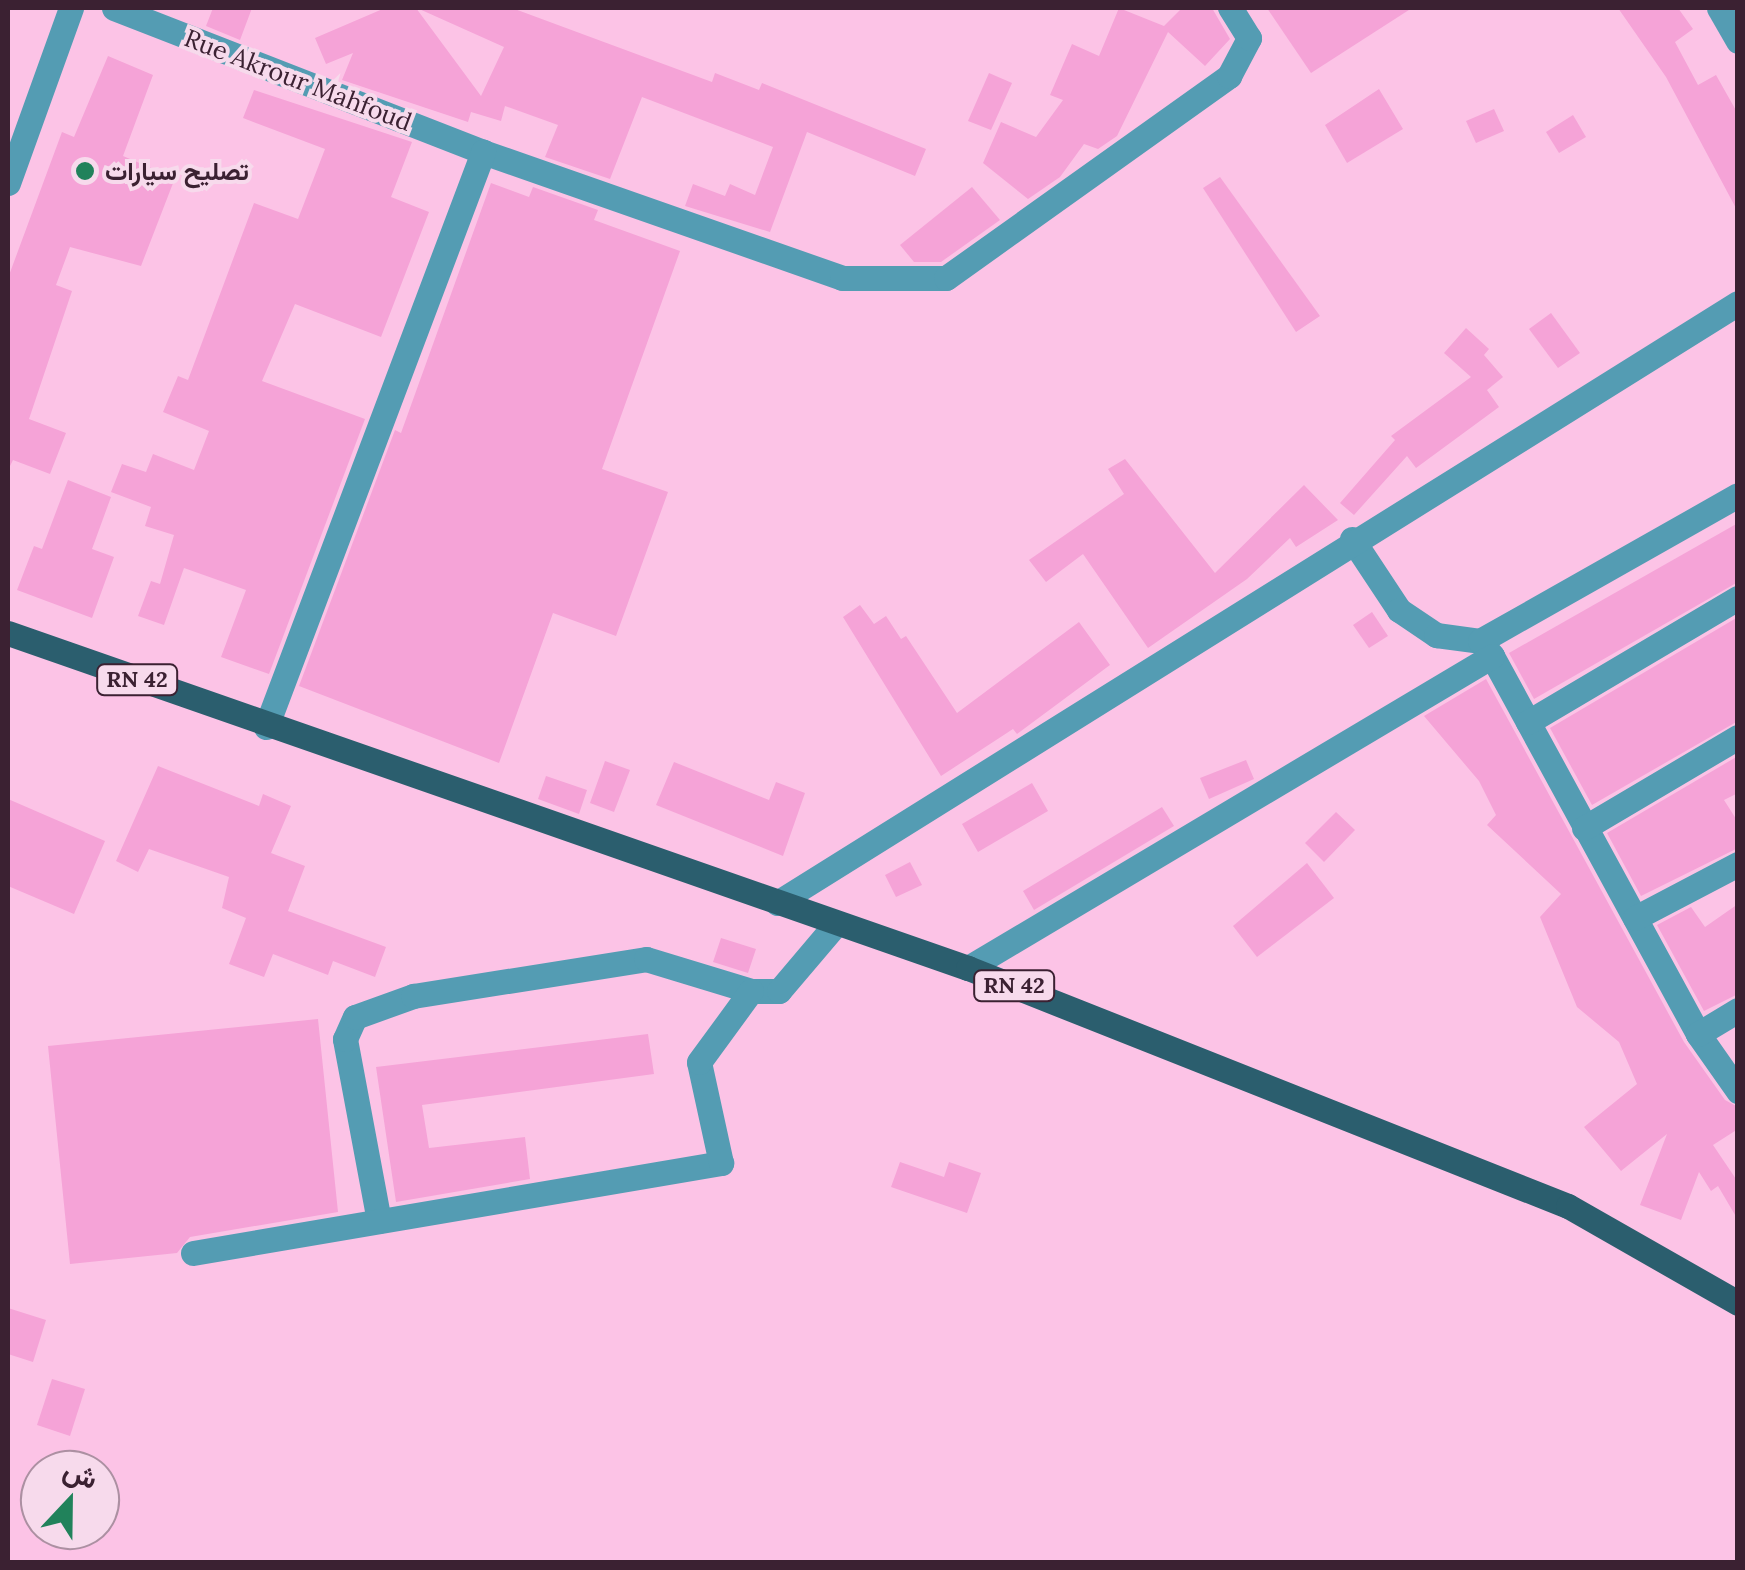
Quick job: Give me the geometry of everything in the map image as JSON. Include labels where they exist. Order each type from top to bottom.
[{"type":"main road","name":"RN 42","points":[[8,633],[266,727],[968,968],[1568,1206],[1738,1304]]},
{"type":"street","points":[[8,183],[71,8]]},
{"type":"street","name":"Rue Akrour Mahfoud","points":[[114,8],[484,152],[842,278],[946,278],[1229,76],[1249,38],[1230,8]]},
{"type":"street","points":[[1718,8],[1738,41]]},
{"type":"street","points":[[266,727],[484,152]]},
{"type":"street","points":[[778,904],[1352,539],[1738,303]]},
{"type":"street","points":[[968,968],[1738,495]]},
{"type":"street","points":[[1352,539],[1399,610],[1422,629],[1486,648],[1698,1034],[1738,1091]]},
{"type":"street","points":[[1528,722],[1738,598]]},
{"type":"street","points":[[1584,828],[1738,737]]},
{"type":"street","points":[[1635,918],[1738,864]]},
{"type":"street","points":[[378,1221],[345,1039],[355,1016],[412,996],[646,960],[751,991],[779,991],[835,925]]},
{"type":"street","points":[[193,1252],[722,1163],[699,1062],[751,991]]},
{"type":"street","points":[[1698,1034],[1738,1010]]},
{"type":"building","points":[[213,8],[252,8],[240,40],[206,26]]},
{"type":"building","points":[[385,8],[416,8],[481,96],[504,47],[417,8],[512,8],[712,82],[715,73],[759,90],[762,83],[926,149],[915,176],[807,132],[770,232],[685,206],[693,184],[725,196],[730,184],[755,195],[773,147],[642,97],[610,179],[545,157],[558,125],[505,106],[501,121],[471,112],[468,122],[342,80],[353,53],[326,64],[315,38]]},
{"type":"building","points":[[1119,8],[1164,26],[1182,8],[1212,8],[1230,39],[1205,66],[1168,32],[1117,136],[1098,149],[1084,144],[1060,177],[1028,199],[983,163],[1001,122],[1036,137],[1063,100],[1050,95],[1072,44],[1099,56]]},
{"type":"building","points":[[1267,8],[1412,8],[1311,73]]},
{"type":"building","points":[[1618,8],[1678,8],[1693,29],[1675,42],[1698,85],[1716,75],[1738,114],[1738,212],[1666,77]]},
{"type":"building","points":[[108,56],[153,75],[123,156],[175,178],[141,266],[70,247],[56,285],[72,291],[29,419],[66,433],[50,474],[13,460],[8,470],[8,278],[62,132],[74,137]]},
{"type":"building","points":[[989,73],[1012,83],[991,130],[968,121]]},
{"type":"building","points":[[1379,89],[1403,129],[1347,163],[1325,125]]},
{"type":"building","points":[[254,90],[412,142],[391,197],[429,212],[381,337],[295,304],[262,381],[365,419],[269,674],[221,657],[246,590],[184,568],[164,625],[138,616],[151,581],[160,584],[174,535],[145,526],[151,507],[111,492],[122,464],[146,472],[153,454],[194,470],[209,431],[163,412],[178,376],[188,380],[254,203],[298,219],[325,149],[243,118]]},
{"type":"building","points":[[1494,109],[1504,131],[1476,143],[1466,121]]},
{"type":"building","points":[[1573,115],[1586,137],[1559,153],[1546,132]]},
{"type":"building","points":[[1220,177],[1320,316],[1296,332],[1203,188]]},
{"type":"building","points":[[491,183],[529,197],[533,187],[598,210],[594,220],[680,251],[602,469],[668,492],[616,636],[553,613],[499,763],[299,686],[395,430],[401,433]]},
{"type":"building","points":[[972,187],[1000,220],[941,262],[914,262],[900,245]]},
{"type":"building","points":[[1551,313],[1580,353],[1558,368],[1529,329]]},
{"type":"building","points":[[1466,328],[1489,349],[1484,355],[1503,377],[1487,390],[1499,407],[1416,468],[1407,456],[1354,515],[1340,503],[1395,440],[1391,436],[1471,377],[1444,353]]},
{"type":"building","points":[[1125,459],[1215,573],[1304,485],[1338,520],[1296,547],[1290,538],[1247,579],[1148,648],[1083,554],[1046,582],[1029,560],[1124,494],[1108,469]]},
{"type":"building","points":[[68,480],[111,497],[92,549],[114,557],[92,618],[17,590],[34,546],[42,549]]},
{"type":"building","points":[[1738,523],[1738,582],[1534,699],[1509,653]]},
{"type":"building","points":[[860,605],[874,624],[886,616],[901,639],[906,636],[957,713],[1079,622],[1110,665],[1017,734],[1013,729],[941,776],[843,617]]},
{"type":"building","points":[[1372,612],[1388,636],[1369,648],[1353,625]]},
{"type":"building","points":[[1738,617],[1738,721],[1592,805],[1550,728]]},
{"type":"building","points":[[1486,679],[1684,1042],[1725,1100],[1738,1107],[1738,1129],[1713,1145],[1738,1182],[1738,1220],[1718,1186],[1711,1191],[1699,1172],[1681,1220],[1640,1205],[1667,1134],[1621,1171],[1584,1127],[1637,1084],[1619,1042],[1577,1007],[1540,917],[1561,894],[1487,825],[1496,815],[1479,781],[1424,716]]},
{"type":"building","points":[[1738,756],[1738,793],[1724,800],[1738,822],[1738,848],[1641,896],[1607,833]]},
{"type":"building","points":[[1246,760],[1254,779],[1209,799],[1200,778]]},
{"type":"building","points":[[605,761],[630,770],[614,812],[590,803]]},
{"type":"building","points":[[674,762],[769,800],[776,782],[805,793],[783,856],[656,805]]},
{"type":"building","points":[[158,766],[259,806],[263,794],[291,806],[271,853],[305,866],[288,911],[386,947],[375,977],[333,961],[328,975],[273,954],[264,977],[229,964],[246,918],[222,908],[229,877],[149,849],[138,872],[116,861]]},
{"type":"building","points":[[546,776],[587,790],[579,814],[538,799]]},
{"type":"building","points":[[1032,783],[1048,811],[978,852],[962,824]]},
{"type":"building","points":[[8,799],[105,841],[74,914],[8,886]]},
{"type":"building","points":[[1162,807],[1174,826],[1034,910],[1023,891]]},
{"type":"building","points":[[1336,812],[1355,830],[1324,862],[1305,843]]},
{"type":"building","points":[[910,862],[922,885],[896,897],[885,875]]},
{"type":"building","points":[[1307,863],[1334,898],[1257,957],[1233,926]]},
{"type":"building","points":[[1738,904],[1738,994],[1704,1011],[1657,925],[1691,907],[1705,927]]},
{"type":"building","points":[[721,938],[756,949],[748,973],[713,962]]},
{"type":"building","points":[[318,1019],[338,1212],[190,1237],[177,1253],[70,1264],[48,1046]]},
{"type":"building","points":[[648,1034],[654,1074],[422,1105],[429,1148],[525,1137],[530,1179],[396,1202],[376,1067]]},
{"type":"building","points":[[900,1162],[944,1177],[949,1162],[981,1173],[967,1213],[891,1187]]},
{"type":"building","points":[[8,1308],[46,1320],[33,1362],[8,1354]]},
{"type":"building","points":[[52,1379],[85,1389],[70,1436],[37,1425]]},
{"type":"place","name":"تصليح سيارات","points":[[85,171]]}]
